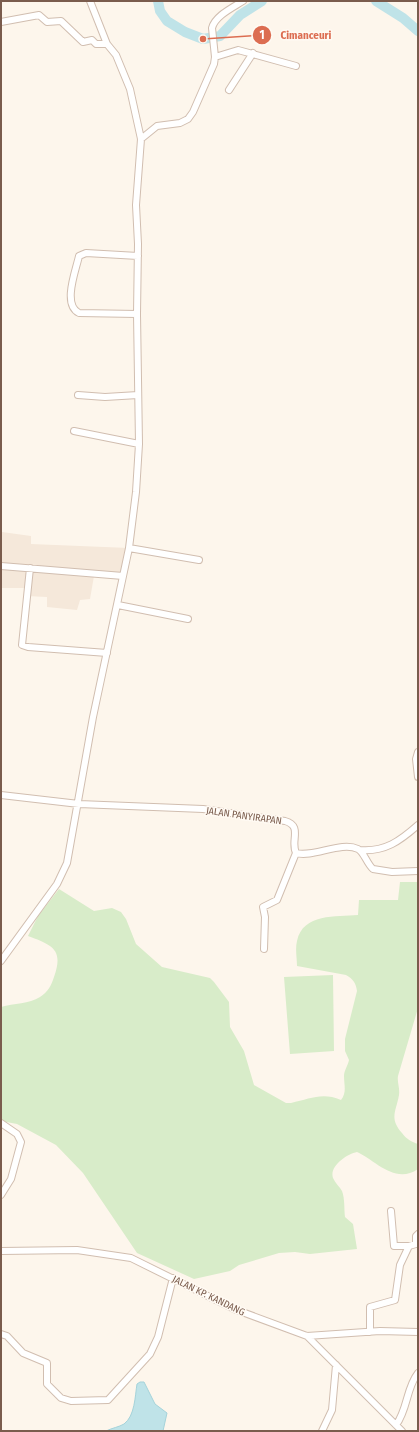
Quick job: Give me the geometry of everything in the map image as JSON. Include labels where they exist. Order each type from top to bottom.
[{"type":"street","points":[[1,961],[62,876],[67,863],[94,717],[129,548],[136,492],[139,444],[137,314],[138,256],[136,206],[142,139],[130,89],[116,55],[107,44],[90,1]]},
{"type":"street","points":[[142,139],[157,126],[180,123],[188,119],[202,92],[215,57],[212,32],[213,24],[222,14],[243,1]]},
{"type":"street","points":[[1,22],[39,14],[47,22],[61,21],[83,42],[92,40],[96,44],[107,44]]},
{"type":"street","points":[[215,57],[238,50],[296,66]]},
{"type":"street","points":[[229,90],[253,53]]},
{"type":"street","points":[[137,314],[79,313],[72,306],[71,302],[72,287],[79,256],[86,253],[138,256]]},
{"type":"street","points":[[78,395],[138,395]]},
{"type":"street","points":[[74,431],[139,444]]},
{"type":"street","points":[[129,548],[199,560]]},
{"type":"street","points":[[1,566],[123,576]]},
{"type":"street","points":[[30,568],[22,645],[28,647],[107,652]]},
{"type":"street","points":[[118,605],[188,619]]},
{"type":"street","points":[[418,752],[416,760],[418,777]]},
{"type":"street","points":[[1,795],[79,804]]},
{"type":"street","name":"JALAN PANYIRAPAN","points":[[79,804],[182,807],[285,821],[292,824],[295,828],[294,849],[296,853]]},
{"type":"street","points":[[264,949],[265,917],[263,907],[277,900],[296,853],[347,847],[360,850],[378,850],[394,844],[404,838],[418,825]]},
{"type":"street","points":[[360,850],[373,869],[392,872],[418,870]]},
{"type":"street","points":[[1,1123],[17,1134],[21,1142],[11,1179],[1,1195]]},
{"type":"street","points":[[391,1211],[394,1246],[409,1246],[416,1244],[416,1236],[418,1234]]},
{"type":"street","points":[[370,1332],[370,1307],[395,1300],[400,1265],[409,1246]]},
{"type":"street","name":"JALAN KP. KANDANG","points":[[1,1251],[77,1250],[108,1254],[140,1261],[234,1309],[307,1336],[370,1332],[418,1332]]},
{"type":"street","points":[[1,1334],[7,1336],[23,1353],[47,1363],[47,1384],[61,1398],[71,1401],[108,1400],[150,1354],[158,1337],[173,1278]]},
{"type":"street","points":[[307,1336],[402,1431]]},
{"type":"street","points":[[322,1431],[332,1410],[336,1365]]},
{"type":"street","points":[[396,1425],[403,1415],[414,1379],[418,1373]]},
{"type":"shaded area","points":[[2,532],[31,536],[31,544],[129,548],[120,579],[94,576],[90,599],[80,600],[77,610],[47,607],[47,597],[26,596],[26,588],[1,588]]},
{"type":"green space","points":[[400,882],[418,882],[418,1008],[398,1076],[399,1095],[394,1115],[398,1128],[409,1140],[418,1144],[418,1169],[410,1173],[393,1173],[357,1152],[348,1155],[336,1165],[332,1174],[333,1178],[342,1191],[345,1217],[353,1224],[357,1249],[310,1254],[295,1252],[279,1253],[239,1265],[230,1271],[194,1279],[137,1253],[83,1173],[56,1145],[17,1124],[1,1121],[1,1007],[36,999],[45,993],[50,986],[57,968],[58,960],[54,949],[44,942],[28,936],[38,916],[59,889],[94,911],[112,908],[121,912],[126,919],[136,944],[162,967],[210,978],[229,1002],[230,1027],[244,1051],[254,1085],[286,1103],[291,1103],[322,1096],[341,1100],[343,1097],[345,1091],[344,1074],[349,1060],[345,1051],[345,1039],[357,991],[354,982],[346,975],[297,966],[296,944],[300,932],[306,925],[322,918],[358,915],[359,900],[398,900]]},
{"type":"green space","points":[[333,975],[334,1051],[290,1054],[284,977]]},
{"type":"water","points":[[144,1382],[155,1404],[167,1413],[163,1431],[106,1431],[124,1424],[128,1420],[134,1406],[137,1384]]},
{"type":"waterway","points":[[158,1],[160,11],[167,21],[185,32],[203,39],[220,36],[240,15],[262,1]]},
{"type":"waterway","points":[[376,1],[403,18],[418,31]]},
{"type":"place","name":"Cimanceuri","points":[[203,39]]}]
